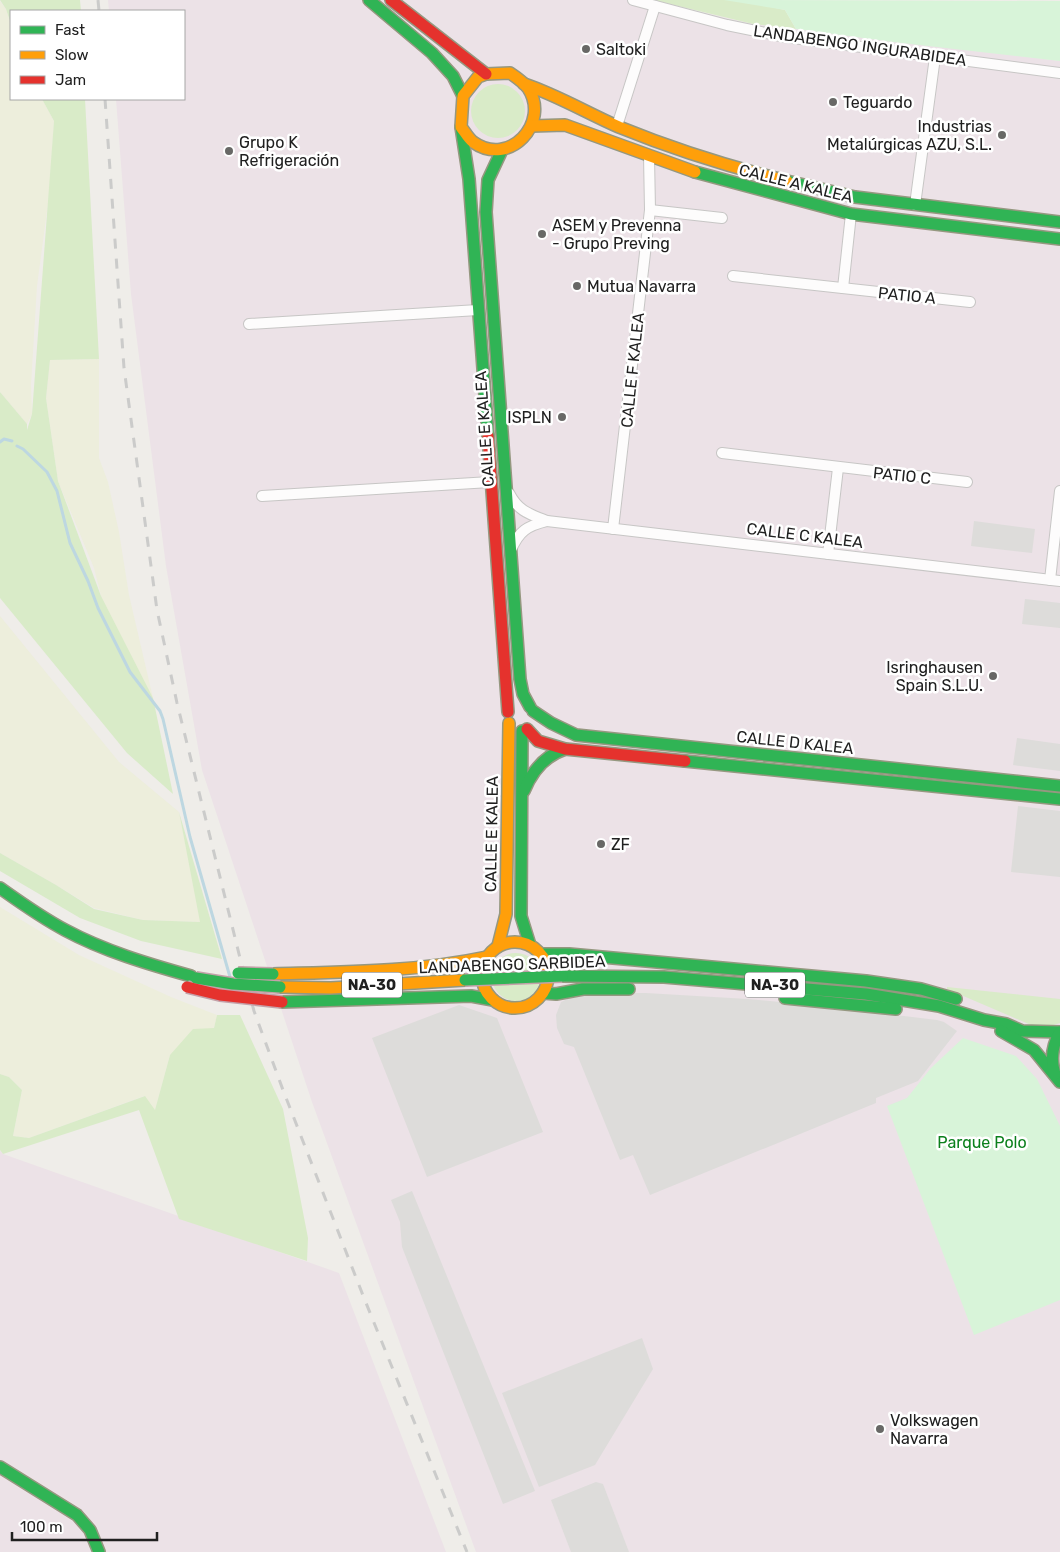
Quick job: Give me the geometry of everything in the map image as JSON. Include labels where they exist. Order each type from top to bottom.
[{"type":"main road","points":[[369,0],[432,53],[453,76],[462,96],[461,127],[473,142],[486,149],[502,150],[515,146],[532,126],[536,113],[531,92],[510,73],[486,74],[478,77],[462,96]]},
{"type":"main road","points":[[391,0],[486,74]]},
{"type":"main road","points":[[524,84],[653,140],[731,166],[855,197],[1060,222]]},
{"type":"main road","name":"CALLE A KALEA","points":[[532,126],[565,125],[711,177],[851,214],[1060,239]]},
{"type":"main road","name":"CALLE E KALEA","points":[[461,127],[470,179],[508,718],[506,914],[498,946]]},
{"type":"main road","name":"CALLE E KALEA","points":[[502,150],[488,180],[486,212],[520,679],[523,694],[531,709]]},
{"type":"main road","points":[[1035,219],[1050,228],[1060,229]]},
{"type":"main road","points":[[525,704],[531,709],[534,722],[524,730],[516,730],[508,718],[515,705],[525,704]]},
{"type":"main road","name":"CALLE D KALEA","points":[[531,709],[551,723],[576,735],[1060,786]]},
{"type":"main road","name":"CALLE E KALEA","points":[[524,730],[521,799],[521,916],[530,945]]},
{"type":"main road","name":"CALLE D KALEA","points":[[524,730],[538,741],[565,749],[1060,799]]},
{"type":"main road","points":[[521,799],[528,778],[532,773],[554,752],[565,749]]},
{"type":"main road","points":[[1025,795],[1033,792],[1060,794]]},
{"type":"main road","name":"LANDABENGO SARBIDEA","points":[[0,888],[48,921],[74,935],[138,961],[189,977],[233,984],[331,988],[562,976],[664,977],[866,994],[939,1006],[984,1020],[1005,1029],[1034,1050],[1059,1079]]},
{"type":"main road","points":[[74,935],[108,958],[161,979],[433,967],[487,957]]},
{"type":"main road","points":[[509,942],[520,942],[530,945],[541,954],[547,966],[548,980],[543,994],[530,1005],[520,1008],[510,1008],[501,1005],[493,1000],[486,991],[482,980],[482,968],[487,957],[498,946],[509,942]]},
{"type":"main road","points":[[541,954],[569,954],[760,970],[870,981],[915,988],[955,998],[1005,1029]]},
{"type":"main road","points":[[189,977],[220,995],[282,1002],[471,996],[493,1000]]},
{"type":"main road","points":[[543,994],[556,994],[583,988],[641,989]]},
{"type":"main road","points":[[689,991],[752,995],[921,1012],[959,1018],[1005,1029]]},
{"type":"main road","name":"LANDABENGO SARBIDEA","points":[[1005,1029],[1060,1032]]},
{"type":"main road","name":"LANDABENGO SARBIDEA","points":[[1059,1079],[1051,1058],[1055,1040],[1060,1032]]},
{"type":"main road","points":[[0,1468],[77,1515],[90,1530],[99,1552]]},
{"type":"street","name":"LANDABENGO INGURABIDEA","points":[[634,0],[727,25],[785,38],[1060,73]]},
{"type":"street","points":[[618,126],[655,6]]},
{"type":"street","points":[[915,205],[935,57]]},
{"type":"street","name":"CALLE F KALEA","points":[[613,529],[650,210],[648,156]]},
{"type":"street","points":[[650,210],[722,218]]},
{"type":"street","points":[[843,288],[851,214]]},
{"type":"street","name":"PATIO A","points":[[734,276],[970,302]]},
{"type":"street","points":[[249,324],[478,310]]},
{"type":"street","name":"PATIO C","points":[[722,453],[967,482]]},
{"type":"street","points":[[828,554],[838,468]]},
{"type":"street","name":"CALLE E KALEA","points":[[262,496],[490,482]]},
{"type":"street","points":[[505,485],[520,509],[547,522]]},
{"type":"street","points":[[1055,581],[1060,491]]},
{"type":"street","points":[[510,554],[514,542],[522,531],[533,525],[547,522]]},
{"type":"street","name":"CALLE C KALEA","points":[[547,522],[1055,581]]},
{"type":"shaded area","points":[[108,0],[648,0],[753,24],[1060,61],[1060,1552],[476,1552],[312,1102],[202,770],[166,566],[131,294],[116,100],[185,100],[185,10],[109,10]]},
{"type":"shaded area","points":[[974,521],[1035,529],[1032,553],[971,546]]},
{"type":"shaded area","points":[[1025,599],[1060,603],[1060,628],[1022,624]]},
{"type":"shaded area","points":[[1017,738],[1060,744],[1060,771],[1013,765]]},
{"type":"shaded area","points":[[1018,806],[1060,811],[1060,877],[1011,872]]},
{"type":"shaded area","points":[[580,993],[646,993],[748,999],[821,1006],[937,1020],[944,1022],[957,1031],[918,1081],[876,1098],[876,1103],[650,1195],[633,1155],[620,1160],[574,1047],[564,1044],[557,1028],[556,1015],[561,1002]]},
{"type":"shaded area","points":[[459,1005],[497,1018],[543,1132],[427,1177],[372,1038]]},
{"type":"shaded area","points":[[0,1150],[3,1154],[339,1273],[446,1552],[0,1552]]},
{"type":"shaded area","points":[[412,1191],[535,1491],[503,1504],[402,1247],[400,1222],[391,1200]]},
{"type":"shaded area","points":[[642,1338],[653,1369],[595,1465],[539,1487],[502,1393]]},
{"type":"shaded area","points":[[596,1482],[603,1484],[629,1552],[571,1552],[551,1500]]},
{"type":"green space","points":[[0,0],[80,0],[81,10],[10,10],[10,21],[6,9]]},
{"type":"green space","points":[[653,0],[739,0],[785,10],[796,29],[753,24]]},
{"type":"green space","points":[[724,0],[1060,1],[1060,61],[796,29],[785,10]]},
{"type":"green space","points":[[0,1],[6,9],[10,22],[10,100],[43,100],[54,121],[49,196],[37,286],[31,385],[32,414],[27,424],[0,392]]},
{"type":"green space","points":[[493,84],[503,84],[513,88],[521,96],[525,111],[521,126],[513,134],[503,138],[493,138],[483,134],[475,126],[471,116],[471,106],[475,96],[483,88]]},
{"type":"green space","points":[[43,100],[85,100],[99,359],[50,360],[46,398],[58,481],[101,596],[153,698],[173,794],[127,753],[0,598],[0,392],[27,424],[27,430],[32,414],[54,121]]},
{"type":"green space","points":[[99,359],[99,458],[108,482],[119,532],[129,595],[153,698],[107,619],[94,568],[58,481],[46,398],[50,360]]},
{"type":"green space","points":[[0,616],[119,762],[179,812],[201,922],[143,920],[94,908],[0,853]]},
{"type":"green space","points":[[179,812],[222,959],[141,941],[80,918],[0,871],[0,853],[94,909],[143,920],[200,922]]},
{"type":"green space","points":[[0,907],[79,955],[171,997],[217,1015],[214,1028],[170,1055],[155,1111],[144,1096],[29,1138],[13,1136],[22,1090],[9,1077],[0,1074]]},
{"type":"green space","points":[[516,953],[525,955],[533,960],[538,968],[540,977],[538,986],[533,994],[525,999],[516,1001],[507,999],[499,994],[494,986],[492,977],[494,968],[499,960],[507,955]]},
{"type":"green space","points":[[947,987],[1060,999],[1060,1023],[1047,1027],[1031,1025],[947,989]]},
{"type":"green space","points":[[217,1015],[240,1015],[283,1109],[308,1238],[307,1261],[179,1219],[139,1110],[3,1154],[0,1150],[0,1074],[9,1077],[22,1090],[13,1136],[29,1138],[145,1096],[155,1110],[170,1055],[193,1029],[214,1028]]},
{"type":"green space","name":"Parque Polo","points":[[963,1038],[1016,1056],[1037,1079],[1060,1126],[1060,1300],[974,1335],[887,1106],[907,1098],[931,1068]]},
{"type":"waterway","points":[[0,442],[4,439],[12,441]]},
{"type":"waterway","points":[[17,446],[23,449],[47,472],[57,491],[70,543],[98,608],[130,672],[160,711],[190,837],[230,977]]},
{"type":"railway","points":[[98,0],[99,10]]},
{"type":"railway","points":[[105,100],[124,368],[157,610],[177,703],[240,958],[254,1011],[283,1090],[364,1298],[467,1552]]},
{"type":"traffic: fast","points":[[369,0],[432,53],[453,76],[463,96]]},
{"type":"traffic: fast","points":[[461,127],[469,179],[488,436]]},
{"type":"traffic: fast","points":[[502,150],[488,180],[486,212],[520,679],[523,694],[530,707]]},
{"type":"traffic: fast","points":[[695,172],[851,214],[1060,239]]},
{"type":"traffic: fast","points":[[787,181],[855,197],[1060,222]]},
{"type":"traffic: fast","points":[[533,711],[551,723],[576,735],[1060,786]]},
{"type":"traffic: fast","points":[[522,731],[521,916],[530,945]]},
{"type":"traffic: fast","points":[[524,791],[540,765],[551,756],[565,749]]},
{"type":"traffic: fast","points":[[685,761],[1060,799]]},
{"type":"traffic: fast","points":[[0,888],[40,915],[80,938],[159,967],[191,976]]},
{"type":"traffic: fast","points":[[541,954],[569,954],[866,981],[921,989],[956,999]]},
{"type":"traffic: fast","points":[[238,973],[273,974]]},
{"type":"traffic: fast","points":[[562,976],[664,977],[866,994],[939,1006],[984,1020],[1006,1024],[1022,1031],[1060,1032]]},
{"type":"traffic: fast","points":[[465,980],[562,976]]},
{"type":"traffic: fast","points":[[196,978],[233,984],[280,987]]},
{"type":"traffic: fast","points":[[543,993],[556,994],[583,989],[629,989]]},
{"type":"traffic: fast","points":[[282,1002],[471,996],[493,1000]]},
{"type":"traffic: fast","points":[[785,998],[896,1009]]},
{"type":"traffic: fast","points":[[1001,1031],[1034,1050],[1060,1082]]},
{"type":"traffic: fast","points":[[1055,1074],[1053,1053],[1055,1042],[1060,1032]]},
{"type":"traffic: fast","points":[[0,1467],[77,1515],[90,1530],[99,1552]]},
{"type":"traffic: slow","points":[[510,73],[528,88],[534,101],[534,115],[530,127],[523,138],[512,146],[500,149],[487,149],[473,142],[461,127],[463,96],[478,77],[486,74],[510,73]]},
{"type":"traffic: slow","points":[[524,84],[619,127],[660,143],[723,164],[787,181]]},
{"type":"traffic: slow","points":[[532,126],[565,125],[695,172]]},
{"type":"traffic: slow","points":[[498,946],[506,914],[509,723]]},
{"type":"traffic: slow","points":[[509,942],[521,942],[533,947],[543,957],[548,969],[548,975],[546,988],[533,1003],[521,1008],[509,1008],[497,1003],[487,993],[482,981],[482,969],[487,957],[497,947],[509,942]]},
{"type":"traffic: slow","points":[[273,974],[354,972],[434,966],[487,957]]},
{"type":"traffic: slow","points":[[280,987],[331,988],[465,980]]},
{"type":"traffic: jam","points":[[391,0],[486,74]]},
{"type":"traffic: jam","points":[[488,436],[508,712]]},
{"type":"traffic: jam","points":[[527,729],[538,741],[565,749],[685,761]]},
{"type":"traffic: jam","points":[[187,987],[220,995],[282,1002]]},
{"type":"place","name":"Saltoki","points":[[586,49]]},
{"type":"place","name":"Teguardo","points":[[833,102]]},
{"type":"place","name":"Industrias Metalúrgicas AZU, S.L.","points":[[1002,135]]},
{"type":"place","name":"Grupo K Refrigeración","points":[[229,151]]},
{"type":"place","name":"ASEM y Prevenna - Grupo Preving","points":[[542,234]]},
{"type":"place","name":"Mutua Navarra","points":[[577,286]]},
{"type":"place","name":"ISPLN","points":[[562,417]]},
{"type":"place","name":"Isringhausen Spain S.L.U.","points":[[993,676]]},
{"type":"place","name":"ZF","points":[[601,844]]},
{"type":"place","name":"Volkswagen Navarra","points":[[880,1429]]}]
